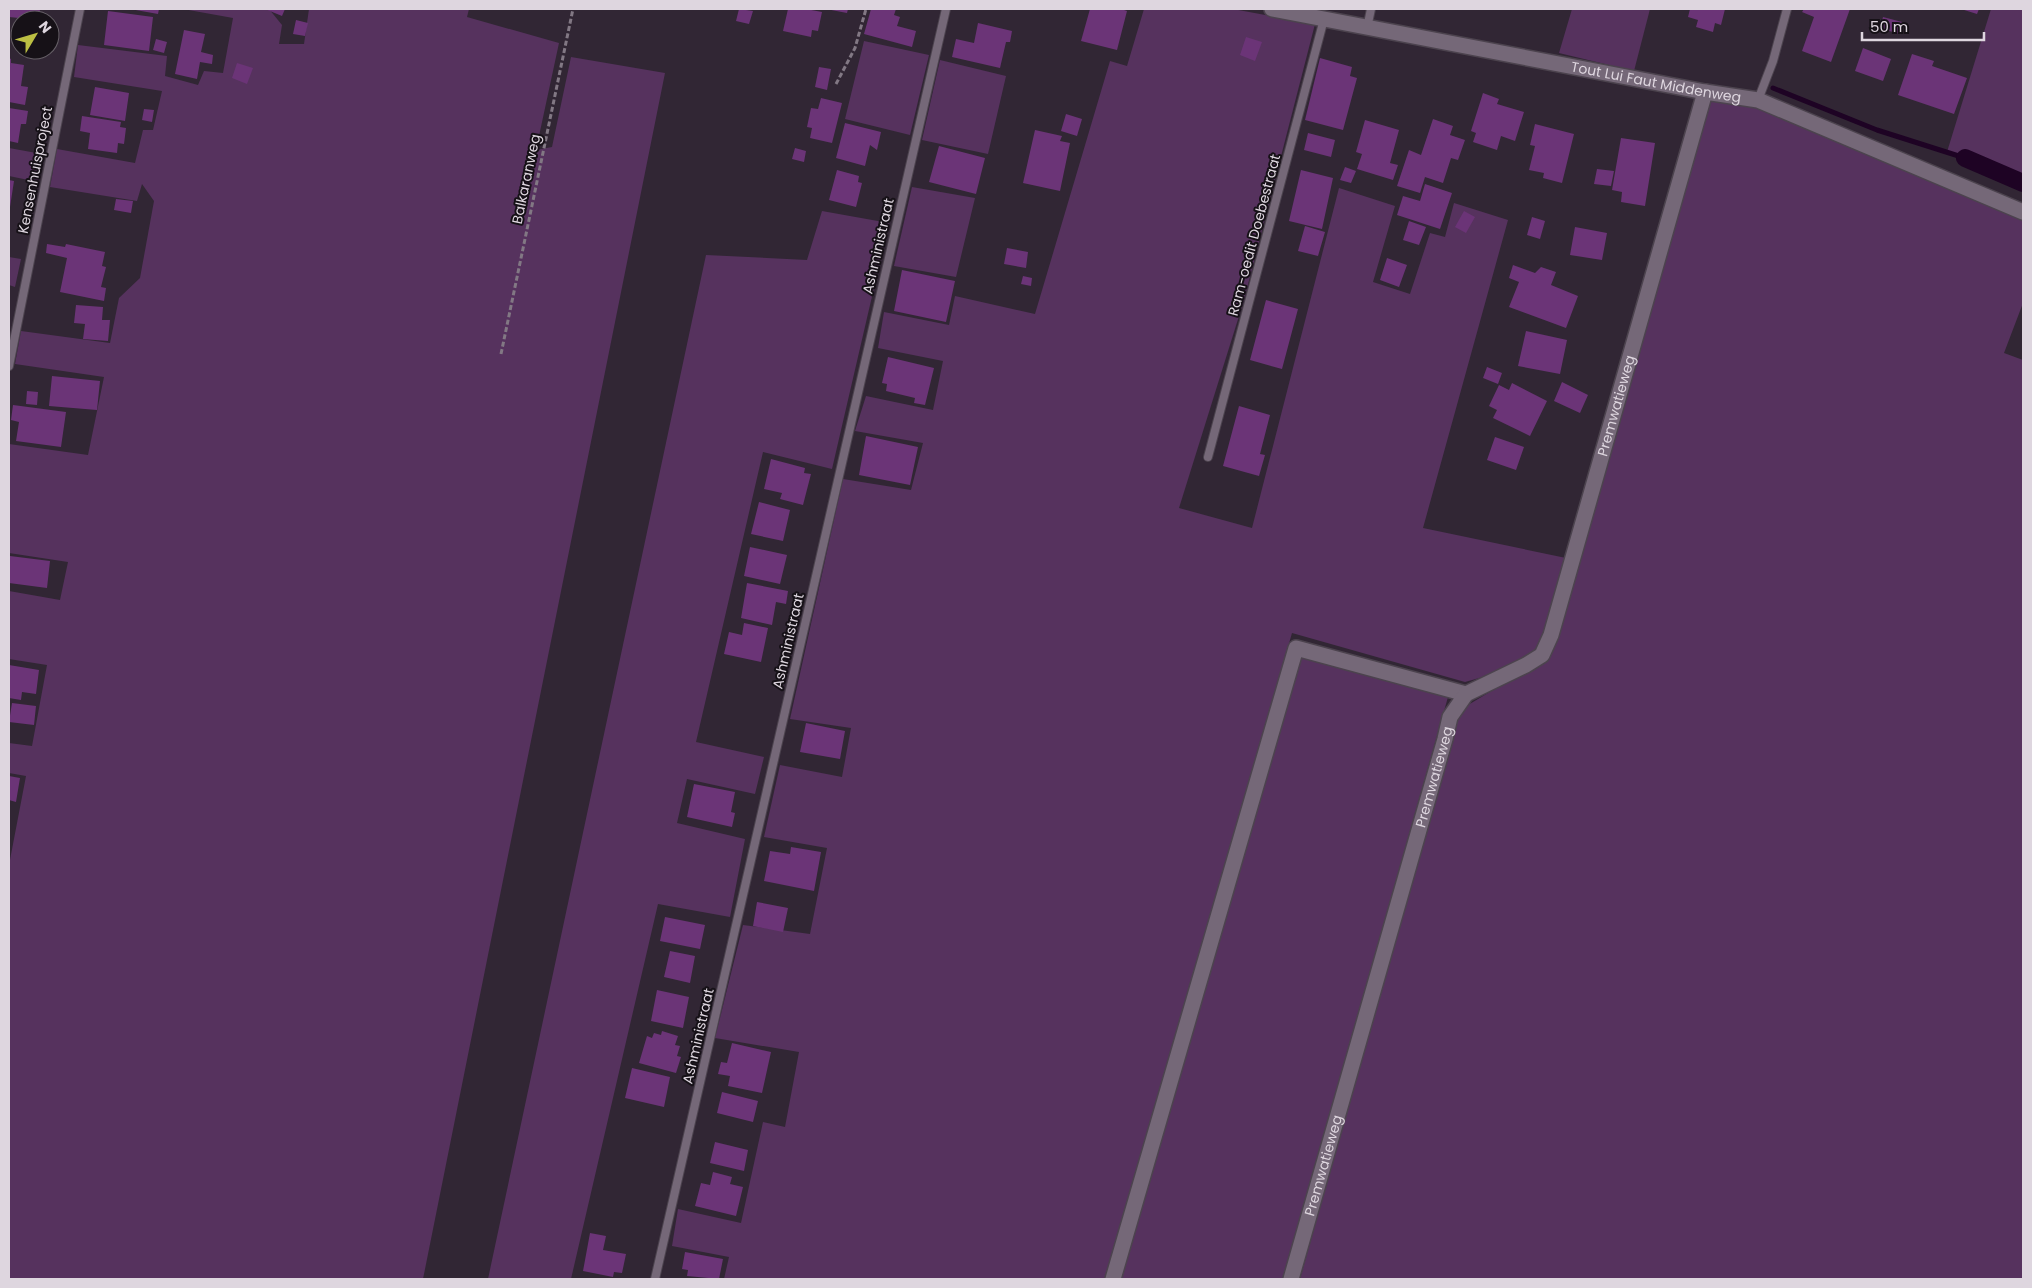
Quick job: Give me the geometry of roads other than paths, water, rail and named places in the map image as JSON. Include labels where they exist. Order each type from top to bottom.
[{"type":"street","name":"Tout Lui Faut Middenweg","points":[[1272,9],[1706,92],[1758,100],[2023,212]]},
{"type":"street","name":"Premwatieweg","points":[[1291,1279],[1450,717],[1466,694],[1526,665],[1542,655],[1551,635],[1706,92]]},
{"type":"street","points":[[1113,1279],[1296,648],[1466,694]]},
{"type":"lane","name":"Kensenhuisproject","points":[[9,366],[80,9]]},
{"type":"lane","name":"Ashministraat","points":[[655,1279],[946,9]]},
{"type":"lane","points":[[1367,28],[1371,9]]},
{"type":"lane","points":[[1758,100],[1773,60],[1787,9]]},
{"type":"lane","name":"Ram-oedit Doebestraat","points":[[1208,457],[1324,19]]},
{"type":"waterway","points":[[1773,88],[1877,130],[1965,158]]},
{"type":"waterway","points":[[1965,158],[2023,183]]}]
